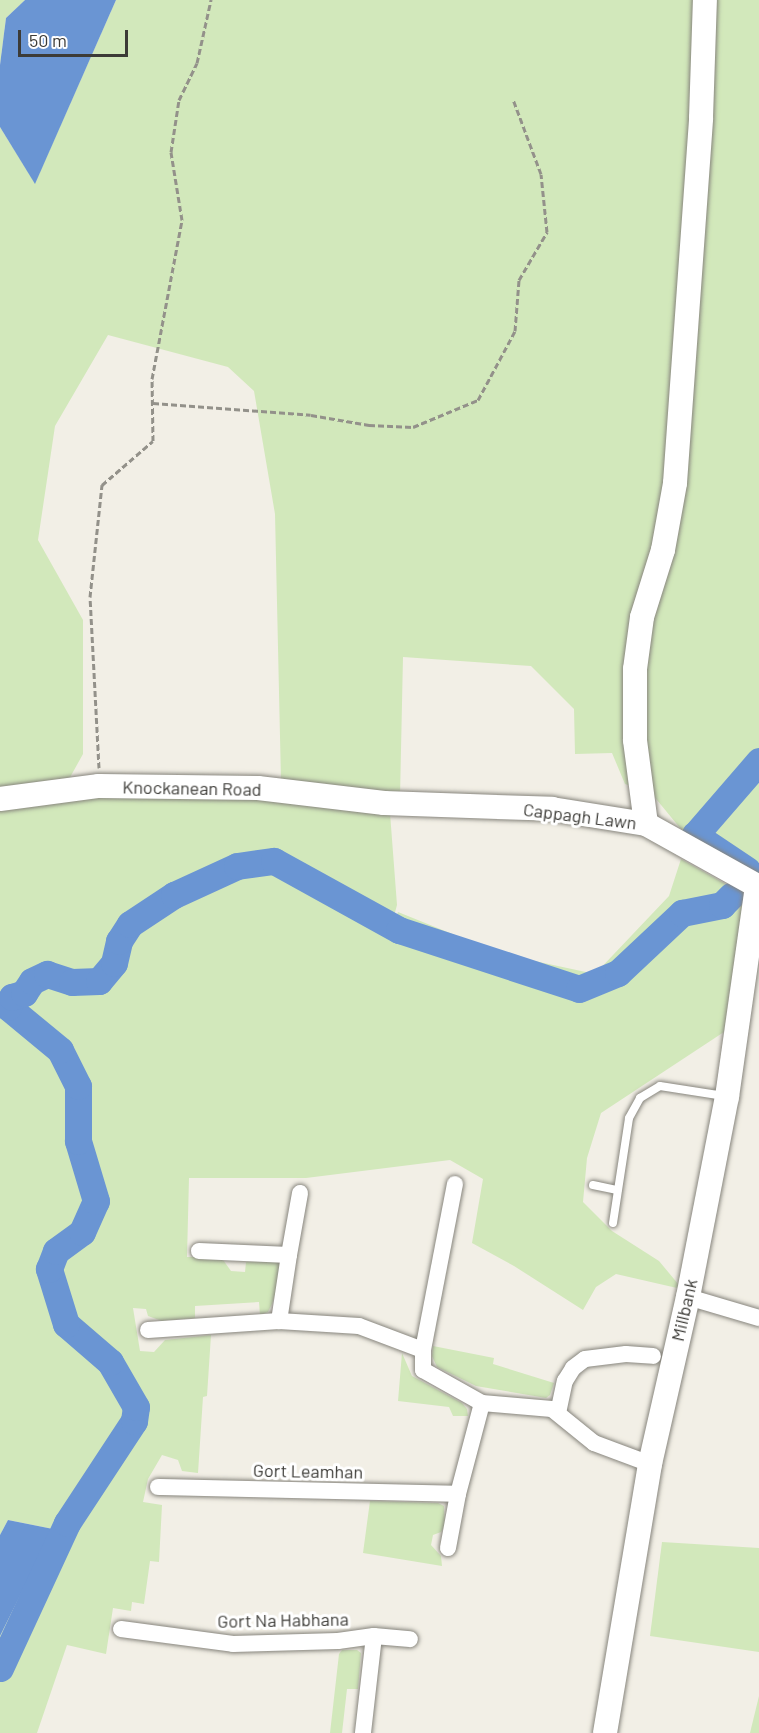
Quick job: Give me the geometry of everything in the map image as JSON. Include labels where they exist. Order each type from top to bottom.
[{"type":"street","points":[[646,824],[635,740],[635,669],[642,617],[663,550],[675,483],[701,118],[705,0]]},
{"type":"street","name":"Knockanean Road","points":[[0,799],[99,786],[258,788],[384,804]]},
{"type":"street","name":"Cappagh Lawn","points":[[384,804],[552,809],[646,824],[758,887]]},
{"type":"street","name":"Millbank","points":[[605,1733],[650,1464],[688,1297],[727,1097],[758,887]]},
{"type":"street","points":[[454,1184],[423,1350],[423,1370],[482,1403],[552,1409],[594,1443],[650,1464]]},
{"type":"street","points":[[279,1321],[300,1193]]},
{"type":"street","points":[[199,1251],[289,1255]]},
{"type":"street","points":[[688,1297],[759,1318]]},
{"type":"street","points":[[148,1330],[279,1321],[359,1326],[423,1350]]},
{"type":"street","points":[[558,1413],[564,1381],[573,1368],[585,1359],[627,1354],[653,1356]]},
{"type":"street","points":[[448,1548],[458,1494],[482,1403]]},
{"type":"street","name":"Gort Leamhan","points":[[158,1487],[458,1494]]},
{"type":"street","name":"Gort Na Habhana","points":[[121,1629],[233,1644],[338,1641],[374,1636],[410,1639]]},
{"type":"street","name":"Gort Na Habhana","points":[[363,1733],[374,1636]]},
{"type":"lane","points":[[613,1223],[629,1118],[640,1098],[660,1086],[727,1097]]},
{"type":"lane","points":[[593,1185],[618,1190]]},
{"type":"path","points":[[99,786],[90,597],[102,485],[153,441],[152,379],[182,220],[171,152],[179,100],[197,63],[211,0]]},
{"type":"path","points":[[153,404],[311,415],[369,425],[413,427],[478,400],[515,330],[519,280],[547,232],[541,174],[513,99]]},
{"type":"green space","points":[[0,0],[25,0],[6,18],[0,65]]},
{"type":"green space","points":[[116,0],[759,0],[759,880],[685,834],[652,794],[625,784],[612,753],[575,754],[574,709],[531,666],[403,657],[400,797],[281,781],[275,514],[254,391],[228,367],[108,335],[55,426],[38,540],[83,620],[83,754],[68,781],[0,787],[0,127],[35,183]]},
{"type":"green space","points":[[99,794],[275,799],[390,813],[397,905],[390,931],[398,912],[502,954],[595,974],[669,896],[681,859],[740,892],[745,905],[727,1030],[601,1113],[587,1158],[583,1202],[612,1231],[659,1261],[679,1285],[677,1288],[616,1274],[596,1287],[583,1310],[514,1266],[472,1243],[483,1179],[450,1160],[306,1178],[189,1178],[187,1257],[221,1257],[231,1271],[245,1272],[246,1262],[273,1258],[280,1264],[281,1276],[272,1304],[268,1312],[260,1315],[259,1302],[195,1306],[195,1318],[162,1321],[148,1316],[146,1309],[133,1308],[140,1351],[154,1352],[165,1340],[211,1335],[207,1396],[203,1397],[198,1473],[182,1471],[178,1460],[162,1455],[148,1479],[143,1502],[162,1505],[159,1562],[150,1561],[144,1604],[132,1602],[131,1611],[113,1608],[106,1654],[67,1645],[37,1733],[0,1733],[0,1636],[53,1529],[8,1520],[0,1535],[0,805]]},
{"type":"green space","points":[[433,1346],[494,1358],[493,1364],[554,1383],[550,1395],[546,1398],[476,1386],[437,1367],[432,1356]]},
{"type":"green space","points":[[402,1353],[412,1376],[462,1403],[467,1409],[468,1416],[453,1416],[449,1407],[398,1401]]},
{"type":"green space","points":[[370,1501],[438,1503],[444,1506],[445,1526],[441,1532],[433,1535],[431,1545],[441,1556],[442,1566],[363,1553]]},
{"type":"green space","points":[[662,1542],[759,1548],[759,1652],[650,1636]]},
{"type":"green space","points":[[342,1650],[357,1650],[361,1653],[358,1689],[347,1689],[342,1733],[330,1733],[339,1654]]},
{"type":"green space","points":[[759,1696],[759,1733],[750,1733]]},
{"type":"water","points":[[25,0],[116,0],[35,184],[0,127],[0,65],[6,18]]},
{"type":"water","points":[[8,1520],[53,1529],[0,1636],[0,1535]]},
{"type":"waterway","points":[[747,870],[695,835],[759,761]]},
{"type":"waterway","points":[[0,1668],[67,1523],[134,1421],[136,1407],[110,1362],[66,1324],[49,1269],[56,1251],[82,1232],[96,1201],[78,1141],[78,1086],[60,1050],[8,1007],[12,997],[24,993],[32,981],[47,974],[72,982],[99,981],[114,963],[119,941],[130,924],[174,895],[237,866],[274,861],[399,930],[579,989],[618,973],[682,913],[722,905],[731,896]]}]
